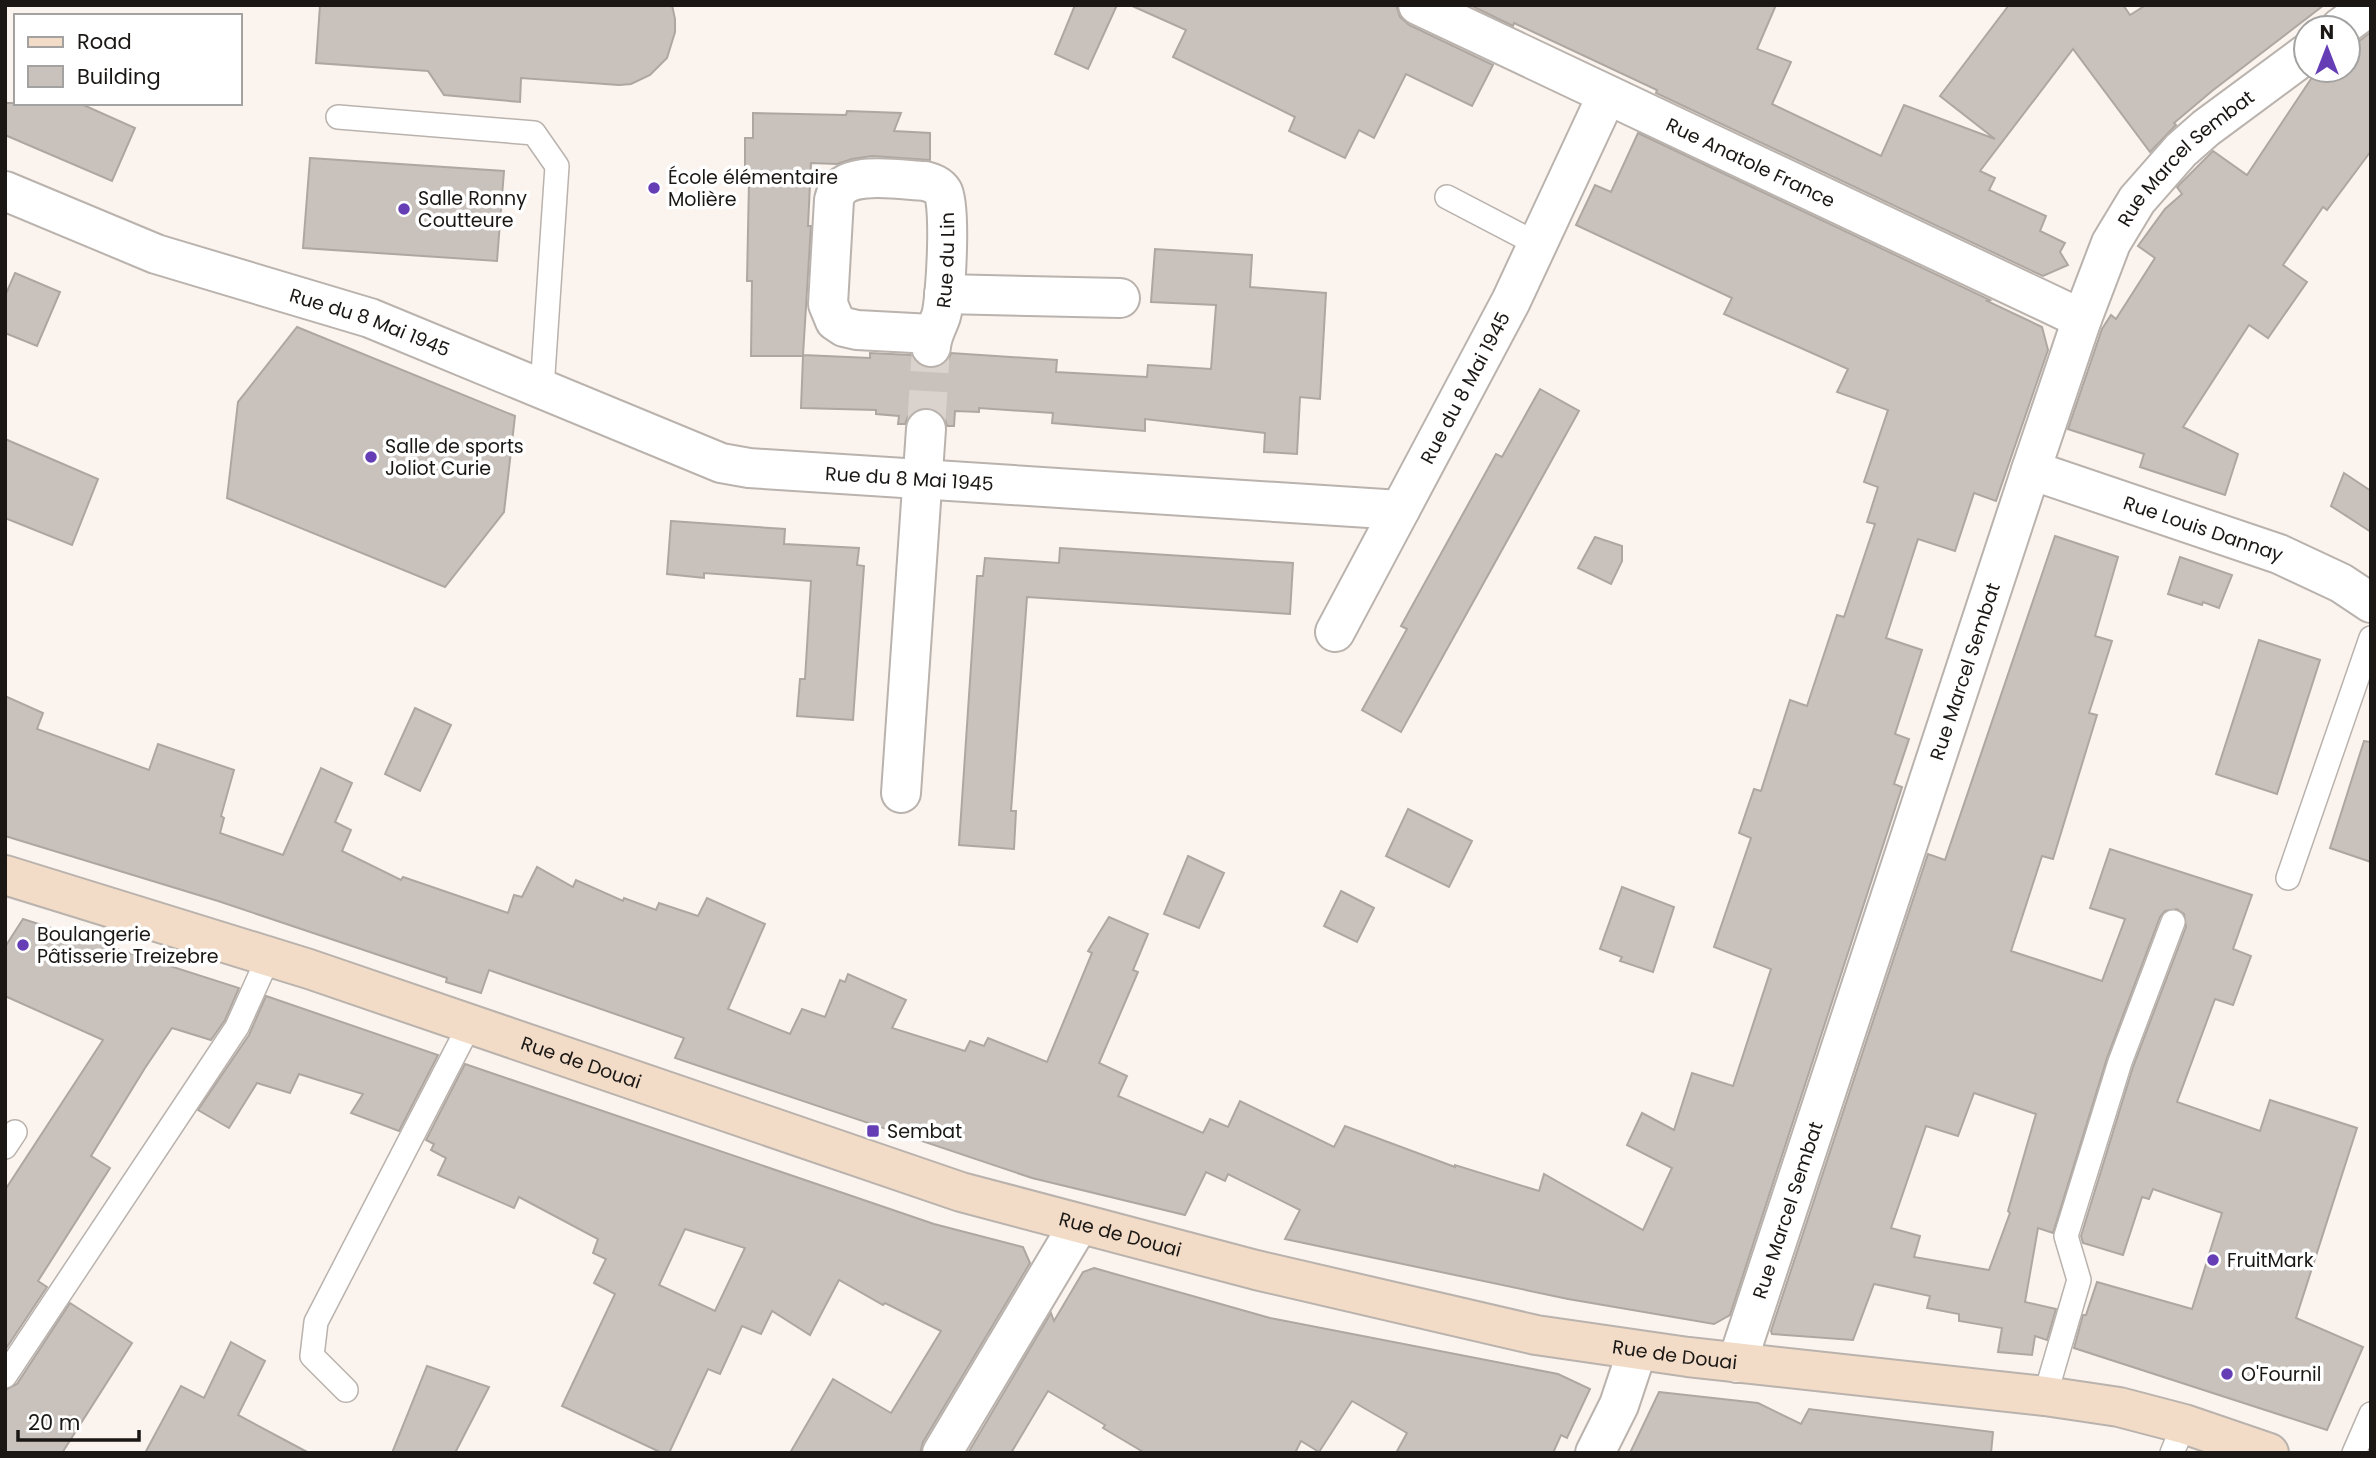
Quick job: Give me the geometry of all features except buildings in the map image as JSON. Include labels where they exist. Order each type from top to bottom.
[{"type":"street","name":"Rue Anatole France","points":[[1418,5],[2082,319]]},
{"type":"street","name":"Rue Marcel Sembat","points":[[1737,1363],[2031,470],[2111,243],[2137,200],[2159,173],[2206,128],[2292,64]]},
{"type":"street","name":"Rue du 8 Mai 1945","points":[[5,191],[156,254],[370,318],[721,463],[749,468],[1400,510],[1476,369],[1607,95]]},
{"type":"street","name":"Rue du Lin","points":[[860,179],[925,181],[942,190],[948,212],[944,294],[941,317],[931,340],[857,330],[844,327],[835,321],[828,304],[834,200],[836,191],[843,184],[860,179]]},
{"type":"street","points":[[944,294],[1120,298]]},
{"type":"street","points":[[901,793],[926,429]]},
{"type":"street","name":"Rue Louis Dannay","points":[[2031,470],[2279,554],[2341,583],[2371,603]]},
{"type":"street","points":[[1335,632],[1400,510]]},
{"type":"street","name":"Rue de Douai","points":[[5,875],[269,956],[961,1192],[1256,1270],[1536,1335],[1737,1363],[2045,1396],[2119,1407],[2178,1438],[2269,1453]]},
{"type":"street","points":[[942,1453],[1079,1224]]},
{"type":"street","points":[[1595,1453],[1619,1405],[1637,1350]]},
{"type":"lane","points":[[338,117],[534,133],[557,166],[542,390]]},
{"type":"lane","points":[[1447,197],[1537,244]]},
{"type":"lane","points":[[2288,878],[2371,638]]},
{"type":"lane","points":[[2045,1396],[2079,1280],[2066,1236],[2120,1062],[2173,922]]},
{"type":"lane","points":[[5,1376],[237,1027],[269,956]]},
{"type":"lane","points":[[346,1390],[312,1356],[316,1321],[470,1024]]},
{"type":"lane","points":[[2354,1453],[2371,1414]]},
{"type":"tunnel","points":[[926,429],[931,347]]},
{"type":"place","name":"École élémentaire Molière","points":[[654,188]]},
{"type":"place","name":"Salle Ronny Coutteure","points":[[404,209]]},
{"type":"place","name":"Salle de sports Joliot Curie","points":[[371,457]]},
{"type":"place","name":"Boulangerie Pâtisserie Treizebre","points":[[23,945]]},
{"type":"place","name":"Sembat","points":[[873,1131]]},
{"type":"place","name":"FruitMark","points":[[2213,1260]]},
{"type":"place","name":"O'Fournil","points":[[2227,1374]]}]
